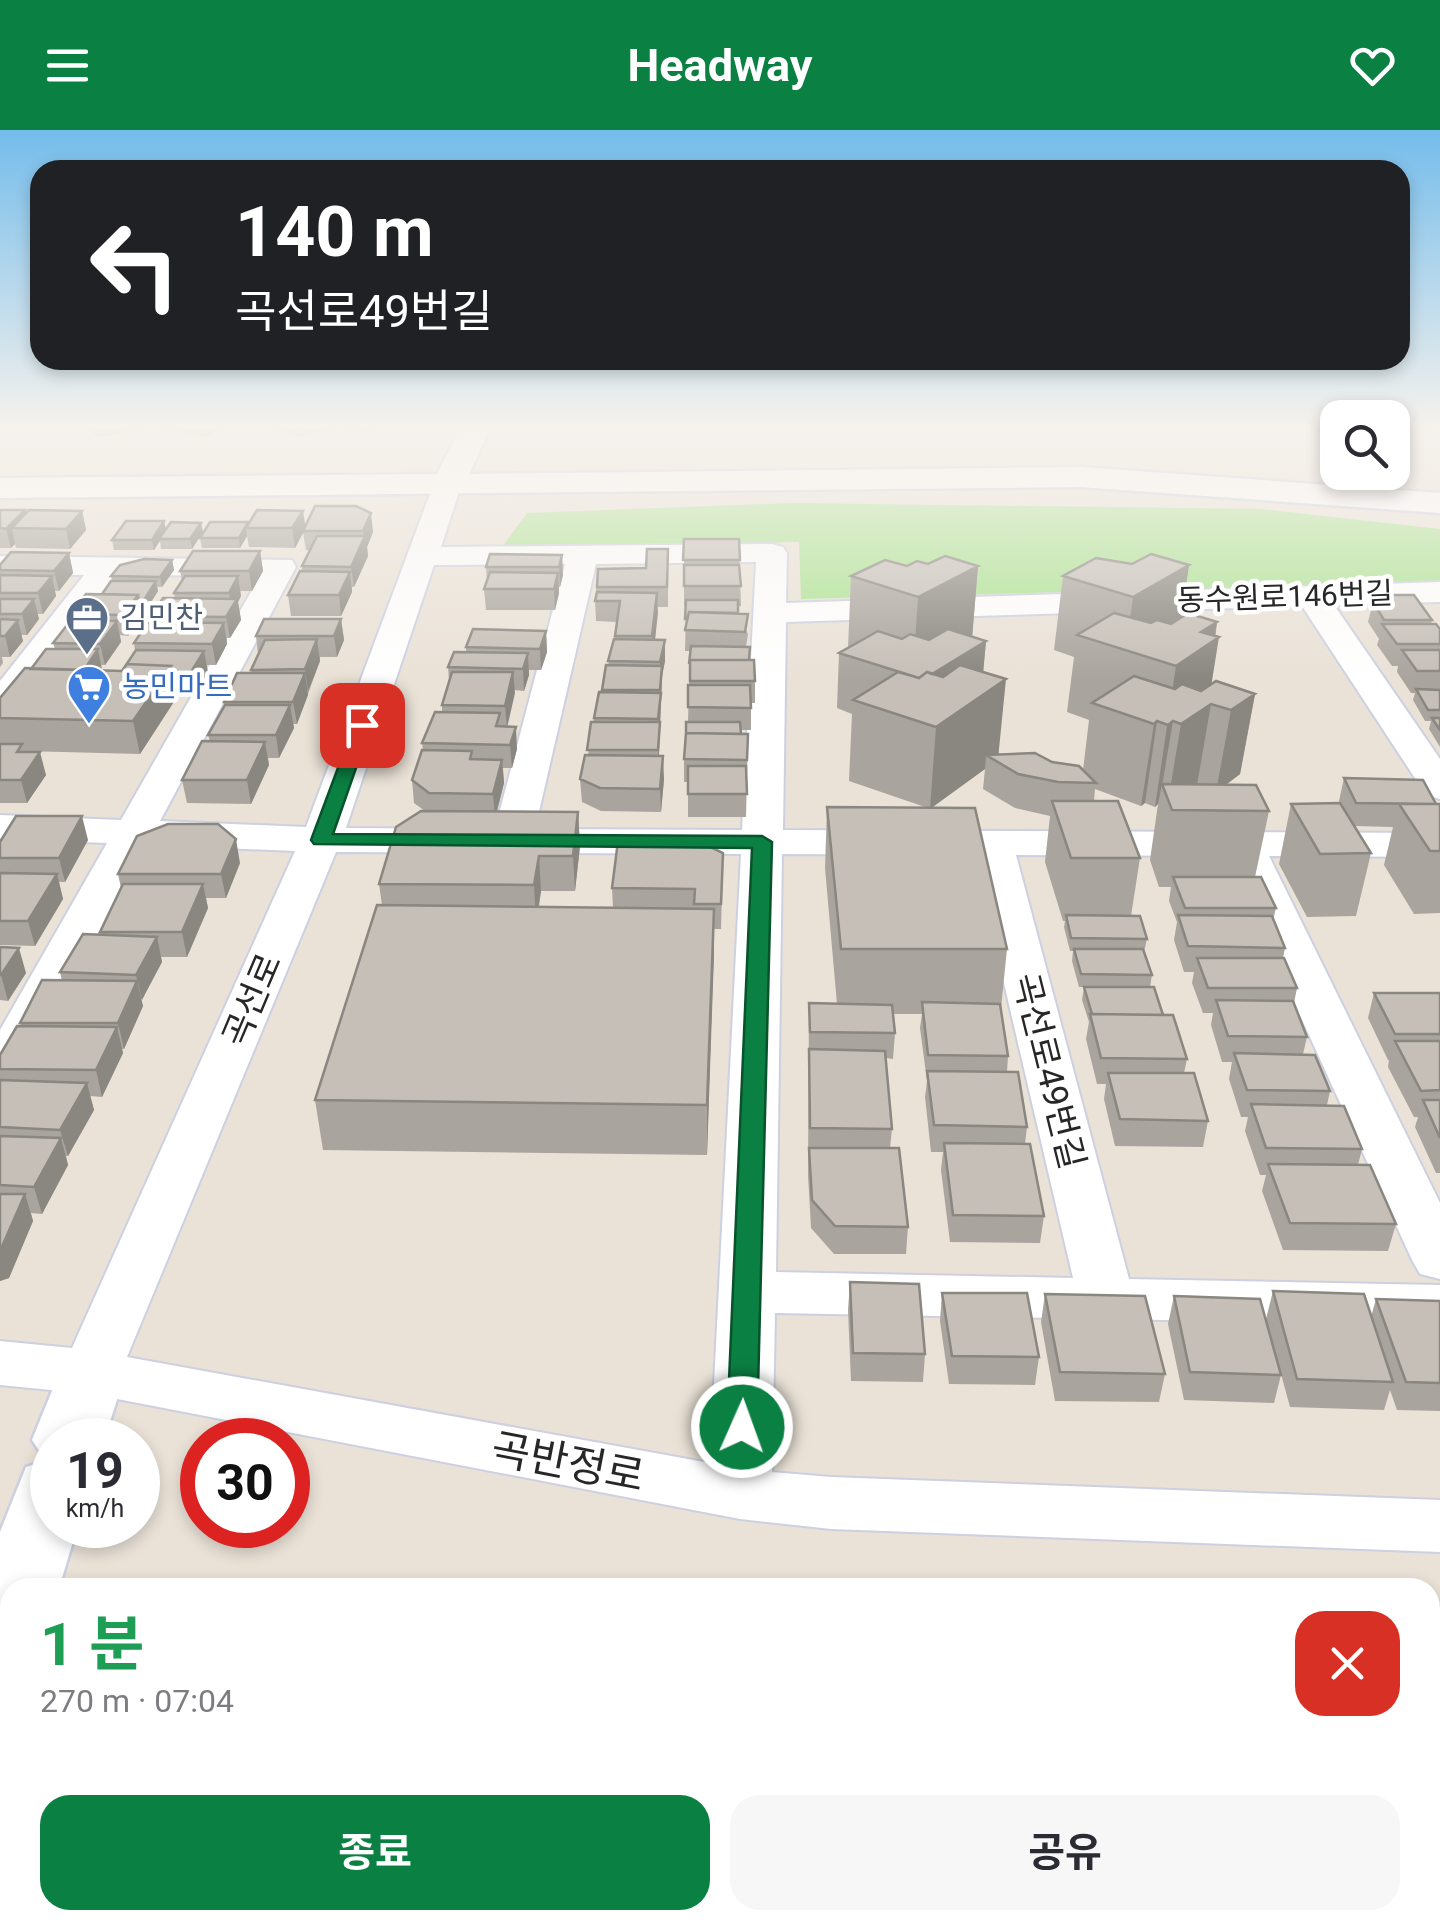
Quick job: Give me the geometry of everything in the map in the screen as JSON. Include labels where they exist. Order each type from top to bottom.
[{"type":"main road","name":"곡선로","points":[[75,1418],[91,1372]]},
{"type":"main road","points":[[23,1578],[33,1548]]},
{"type":"street","name":"곡선로","points":[[91,1372],[321,840],[438,511]]},
{"type":"street","points":[[422,556],[772,554],[740,1494]]},
{"type":"street","points":[[512,840],[583,555]]},
{"type":"street","points":[[0,565],[281,567],[0,1072]]},
{"type":"street","points":[[0,705],[106,568]]},
{"type":"street","name":"동수원로146번길","points":[[770,613],[1440,592]]},
{"type":"street","points":[[1312,596],[1440,787]]},
{"type":"street","points":[[0,827],[321,840],[1440,844]]},
{"type":"street","name":"곡선로49번길","points":[[992,843],[1106,1299]]},
{"type":"street","points":[[1242,844],[1440,1260]]},
{"type":"street","points":[[747,1292],[1440,1305]]},
{"type":"street","name":"곡반정로","points":[[0,1363],[91,1372],[740,1494],[830,1503],[1440,1526]]},
{"type":"green space","points":[[1278,511],[1440,529],[1440,582],[801,599],[799,542],[502,547],[527,513]]},
{"type":"building","points":[[0,511],[24,511],[6,529],[0,528]]},
{"type":"building","points":[[28,511],[82,511],[66,529],[12,528]]},
{"type":"building","points":[[256,511],[303,511],[292,528],[246,528]]},
{"type":"building","points":[[313,511],[371,513],[363,531],[303,531]]},
{"type":"building","points":[[126,521],[164,521],[152,540],[112,540]]},
{"type":"building","points":[[171,522],[201,523],[190,539],[159,539]]},
{"type":"building","points":[[210,522],[248,522],[239,538],[200,538]]},
{"type":"building","points":[[317,536],[365,536],[351,567],[302,566]]},
{"type":"building","points":[[684,539],[739,539],[740,560],[683,560]]},
{"type":"building","points":[[647,549],[668,549],[667,587],[597,587],[598,569],[646,568]]},
{"type":"building","points":[[193,551],[260,551],[249,571],[180,571]]},
{"type":"building","points":[[11,552],[69,553],[54,571],[0,570]]},
{"type":"building","points":[[490,554],[562,555],[559,567],[486,567]]},
{"type":"building","points":[[1151,554],[1189,565],[1133,597],[1063,576],[1096,558],[1132,564]]},
{"type":"building","points":[[945,556],[978,566],[918,597],[851,576],[885,560],[907,566],[917,561],[928,564]]},
{"type":"building","points":[[144,559],[172,560],[160,577],[111,576],[120,565]]},
{"type":"building","points":[[684,565],[739,565],[741,586],[684,586]]},
{"type":"building","points":[[300,571],[350,572],[339,595],[288,595]]},
{"type":"building","points":[[490,572],[558,573],[554,589],[484,589]]},
{"type":"building","points":[[0,575],[52,576],[38,593],[0,593]]},
{"type":"building","points":[[185,576],[238,576],[229,593],[174,593]]},
{"type":"building","points":[[111,581],[156,581],[144,600],[139,600],[138,595],[102,594]]},
{"type":"building","points":[[597,592],[657,593],[652,636],[615,636],[620,601],[595,601]]},
{"type":"building","points":[[86,594],[138,595],[123,615],[70,614]]},
{"type":"building","points":[[1391,595],[1414,595],[1432,620],[1384,620],[1373,602]]},
{"type":"building","points":[[163,598],[237,599],[226,617],[151,616]]},
{"type":"building","points":[[0,599],[34,599],[22,614],[0,614]]},
{"type":"building","points":[[686,600],[738,600],[738,613],[689,612],[685,619]]},
{"type":"building","points":[[689,612],[748,614],[745,632],[685,630]]},
{"type":"building","points":[[1114,613],[1171,624],[1188,613],[1217,622],[1201,632],[1219,637],[1176,666],[1077,635]]},
{"type":"building","points":[[0,619],[18,620],[5,636],[0,636]]},
{"type":"building","points":[[264,619],[341,619],[334,636],[256,636]]},
{"type":"building","points":[[71,620],[117,621],[100,644],[53,643]]},
{"type":"building","points":[[148,622],[224,623],[212,644],[134,643]]},
{"type":"building","points":[[1382,624],[1436,624],[1440,644],[1397,644]]},
{"type":"building","points":[[473,629],[546,631],[540,649],[466,647]]},
{"type":"building","points":[[948,629],[986,641],[919,678],[839,653],[878,631],[902,639],[910,634],[929,640]]},
{"type":"building","points":[[317,639],[305,669],[251,670],[265,640]]},
{"type":"building","points":[[614,639],[665,640],[660,662],[608,661]]},
{"type":"building","points":[[691,646],[750,647],[749,660],[690,660],[689,664]]},
{"type":"building","points":[[46,649],[98,649],[84,670],[31,669]]},
{"type":"building","points":[[136,650],[204,651],[191,672],[173,672],[171,666],[127,664],[122,671]]},
{"type":"building","points":[[1402,650],[1440,650],[1440,671],[1417,671]]},
{"type":"building","points":[[454,652],[528,653],[523,669],[448,667]]},
{"type":"building","points":[[690,660],[754,660],[755,681],[690,681]]},
{"type":"building","points":[[127,664],[171,666],[133,721],[0,718],[0,698],[25,668],[122,671]]},
{"type":"building","points":[[606,665],[662,666],[660,690],[602,690]]},
{"type":"building","points":[[960,665],[1006,679],[936,727],[853,700],[898,672],[919,678],[927,672],[943,677]]},
{"type":"building","points":[[452,672],[513,672],[505,706],[442,705]]},
{"type":"building","points":[[237,673],[305,673],[293,702],[224,702]]},
{"type":"building","points":[[1134,676],[1175,689],[1182,684],[1201,691],[1216,681],[1255,694],[1231,710],[1211,704],[1181,724],[1173,721],[1168,725],[1092,703]]},
{"type":"building","points":[[688,685],[750,685],[751,708],[688,707]]},
{"type":"building","points":[[1416,689],[1440,690],[1440,710],[1428,710]]},
{"type":"building","points":[[599,692],[661,693],[658,719],[594,718]]},
{"type":"building","points":[[225,705],[290,705],[276,735],[208,735]]},
{"type":"building","points":[[435,712],[500,713],[496,726],[516,727],[510,745],[422,743]]},
{"type":"building","points":[[591,722],[660,722],[658,750],[587,750]]},
{"type":"building","points":[[686,722],[740,722],[741,734],[686,733]]},
{"type":"building","points":[[686,733],[748,734],[747,760],[684,759]]},
{"type":"building","points":[[202,741],[265,742],[247,780],[182,780]]},
{"type":"building","points":[[0,744],[22,744],[17,752],[40,752],[21,780],[0,780]]},
{"type":"building","points":[[422,750],[472,751],[470,759],[502,760],[493,794],[429,793],[412,780]]},
{"type":"building","points":[[1035,753],[1052,762],[1079,766],[1096,783],[1058,782],[1018,774],[986,755]]},
{"type":"building","points":[[585,755],[663,756],[660,789],[600,788],[580,779]]},
{"type":"building","points":[[688,766],[746,766],[747,794],[688,794]]},
{"type":"building","points":[[1344,778],[1423,780],[1436,804],[1356,803]]},
{"type":"building","points":[[1162,784],[1256,785],[1269,811],[1172,810]]},
{"type":"building","points":[[1052,801],[1118,801],[1140,858],[1071,858]]},
{"type":"building","points":[[1340,803],[1371,853],[1320,854],[1291,804]]},
{"type":"building","points":[[1399,804],[1440,804],[1440,851],[1430,851]]},
{"type":"building","points":[[827,807],[975,808],[1007,949],[841,949]]},
{"type":"building","points":[[421,811],[578,812],[573,856],[539,856],[534,885],[379,884],[396,827]]},
{"type":"building","points":[[16,816],[82,816],[59,858],[0,858],[0,842]]},
{"type":"building","points":[[168,824],[218,824],[236,839],[221,874],[118,874],[137,836]]},
{"type":"building","points":[[618,841],[700,842],[723,853],[721,904],[694,904],[695,889],[612,888]]},
{"type":"building","points":[[0,873],[57,874],[28,921],[0,921]]},
{"type":"building","points":[[1173,877],[1261,877],[1276,908],[1185,908]]},
{"type":"building","points":[[123,884],[203,884],[182,932],[100,932]]},
{"type":"building","points":[[377,905],[714,909],[707,1105],[315,1100]]},
{"type":"building","points":[[1066,915],[1140,916],[1147,939],[1071,938]]},
{"type":"building","points":[[1178,915],[1272,916],[1285,948],[1188,946]]},
{"type":"building","points":[[83,934],[157,937],[136,975],[60,972]]},
{"type":"building","points":[[0,947],[19,948],[1,975],[0,975]]},
{"type":"building","points":[[1074,949],[1143,949],[1152,975],[1081,974]]},
{"type":"building","points":[[1197,958],[1284,958],[1297,988],[1208,988]]},
{"type":"building","points":[[42,980],[137,981],[118,1023],[20,1023]]},
{"type":"building","points":[[1084,987],[1154,987],[1163,1015],[1092,1014]]},
{"type":"building","points":[[1374,993],[1440,993],[1440,1034],[1395,1034]]},
{"type":"building","points":[[1216,1000],[1293,1001],[1307,1037],[1228,1036]]},
{"type":"building","points":[[922,1002],[1000,1004],[1008,1056],[928,1055]]},
{"type":"building","points":[[809,1003],[892,1005],[895,1033],[810,1032]]},
{"type":"building","points":[[1090,1014],[1173,1015],[1187,1059],[1101,1058]]},
{"type":"building","points":[[17,1026],[117,1027],[96,1070],[0,1069],[0,1055]]},
{"type":"building","points":[[1395,1041],[1440,1041],[1440,1090],[1421,1091]]},
{"type":"building","points":[[809,1049],[885,1051],[892,1129],[810,1128]]},
{"type":"building","points":[[1234,1053],[1315,1055],[1330,1091],[1247,1090]]},
{"type":"building","points":[[927,1071],[1018,1072],[1027,1127],[934,1125]]},
{"type":"building","points":[[1108,1073],[1194,1073],[1208,1121],[1120,1119]]},
{"type":"building","points":[[0,1080],[87,1083],[60,1130],[0,1127]]},
{"type":"building","points":[[1423,1100],[1440,1100],[1440,1138]]},
{"type":"building","points":[[1251,1104],[1344,1106],[1362,1149],[1266,1148]]},
{"type":"building","points":[[0,1136],[61,1138],[34,1187],[0,1185]]},
{"type":"building","points":[[944,1143],[1030,1144],[1044,1216],[953,1215]]},
{"type":"building","points":[[809,1148],[899,1148],[908,1227],[835,1226],[812,1200]]},
{"type":"building","points":[[1268,1164],[1370,1165],[1396,1224],[1290,1223]]},
{"type":"building","points":[[0,1194],[25,1194],[0,1251]]},
{"type":"building","points":[[850,1282],[919,1284],[925,1354],[853,1353]]},
{"type":"building","points":[[1273,1291],[1364,1294],[1393,1382],[1297,1379]]},
{"type":"building","points":[[942,1293],[1027,1293],[1039,1357],[952,1356]]},
{"type":"building","points":[[1045,1294],[1145,1296],[1165,1374],[1060,1372]]},
{"type":"building","points":[[1174,1296],[1260,1299],[1281,1375],[1190,1372]]},
{"type":"building","points":[[1376,1299],[1440,1301],[1440,1383],[1406,1382]]},
{"type":"place","name":"김민찬","points":[[87,656]]},
{"type":"place","name":"농민마트","points":[[89,725]]},
{"type":"route","points":[[362,725],[321,840],[762,842],[742,1427]]}]
